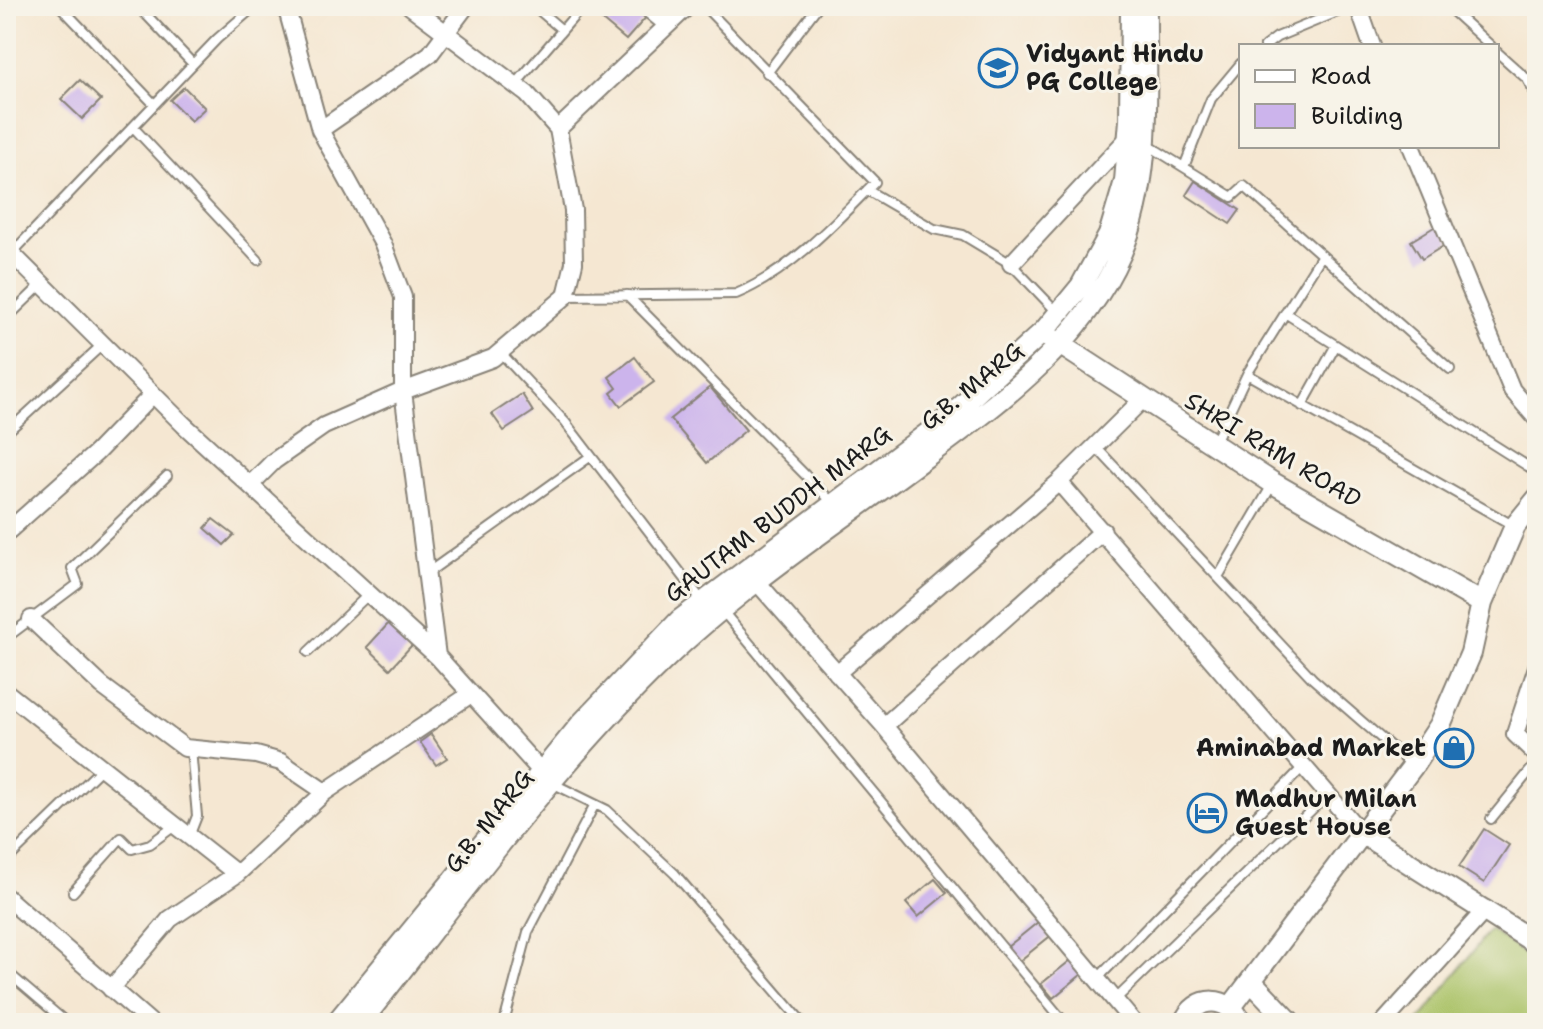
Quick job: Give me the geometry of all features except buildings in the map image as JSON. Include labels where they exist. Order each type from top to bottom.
[{"type":"street","points":[[286,6],[320,130],[383,244],[403,297],[403,391],[437,656]]},
{"type":"street","points":[[250,485],[274,461],[324,426],[403,391],[493,358],[566,296],[574,263],[573,210],[558,129],[515,85],[410,6]]},
{"type":"street","points":[[320,130],[430,54],[466,6]]},
{"type":"street","points":[[645,6],[668,25]]},
{"type":"street","points":[[558,129],[688,6]]},
{"type":"street","name":"GAUTAM BUDDH MARG","points":[[751,576],[833,504],[952,415],[1044,331],[1081,286],[1109,235],[1136,139],[1131,6]]},
{"type":"street","name":"G.B. MARG","points":[[360,1023],[547,777],[661,663],[712,605],[988,411],[1060,346],[1097,300],[1123,250],[1141,183],[1136,139],[1146,6]]},
{"type":"street","points":[[1358,6],[1371,44]]},
{"type":"street","points":[[1011,264],[1136,139]]},
{"type":"street","points":[[1412,148],[1512,390],[1537,419]]},
{"type":"street","points":[[9,251],[153,394],[437,656],[547,777],[336,1023]]},
{"type":"street","name":"SHRI RAM ROAD","points":[[1044,331],[1060,346],[1273,483],[1482,603]]},
{"type":"street","points":[[6,533],[96,453],[153,394]]},
{"type":"street","points":[[837,673],[1059,482],[1142,400]]},
{"type":"street","points":[[1059,482],[1360,832],[1537,944]]},
{"type":"street","points":[[1184,1023],[1193,1008],[1202,1002],[1222,1002],[1236,1015],[1251,981],[1360,832],[1413,766],[1440,725],[1471,653],[1482,603],[1515,526],[1537,501]]},
{"type":"street","points":[[884,726],[1103,531]]},
{"type":"street","points":[[751,576],[884,726],[1134,1023]]},
{"type":"street","points":[[31,619],[102,686],[170,739],[191,748],[256,755],[281,762],[325,792]]},
{"type":"street","points":[[1537,667],[1515,734],[1537,755]]},
{"type":"street","points":[[6,692],[184,829],[237,874]]},
{"type":"street","points":[[111,989],[170,919],[237,874],[325,792],[471,694]]},
{"type":"street","points":[[6,897],[151,1023]]},
{"type":"street","points":[[1383,1023],[1486,909]]},
{"type":"street","points":[[1251,981],[1291,1023]]},
{"type":"lane","points":[[60,6],[154,104]]},
{"type":"lane","points":[[138,6],[193,64]]},
{"type":"lane","points":[[9,251],[193,64],[255,6]]},
{"type":"lane","points":[[534,6],[562,30]]},
{"type":"lane","points":[[515,85],[583,6]]},
{"type":"lane","points":[[566,296],[736,294],[760,284],[839,219],[875,182],[704,6]]},
{"type":"lane","points":[[767,73],[818,6]]},
{"type":"lane","points":[[1268,44],[1277,37],[1352,6]]},
{"type":"lane","points":[[1447,6],[1489,44]]},
{"type":"lane","points":[[1499,54],[1527,79],[1537,97]]},
{"type":"lane","points":[[1184,167],[1211,99],[1239,65]]},
{"type":"lane","points":[[133,127],[258,260]]},
{"type":"lane","points":[[1136,139],[1232,197],[1244,186],[1450,369]]},
{"type":"lane","points":[[867,190],[934,229],[963,235],[1011,264],[1058,313]]},
{"type":"lane","points":[[1214,444],[1247,374],[1322,255]]},
{"type":"lane","points":[[6,319],[42,284]]},
{"type":"lane","points":[[627,295],[833,504]]},
{"type":"lane","points":[[1285,313],[1537,472]]},
{"type":"lane","points":[[6,433],[103,344]]},
{"type":"lane","points":[[1302,406],[1336,345]]},
{"type":"lane","points":[[500,352],[565,422],[712,605],[1065,1023]]},
{"type":"lane","points":[[1247,374],[1515,526]]},
{"type":"lane","points":[[1094,446],[1313,679],[1413,766]]},
{"type":"lane","points":[[426,574],[591,456]]},
{"type":"lane","points":[[6,638],[78,584],[72,568],[167,476]]},
{"type":"lane","points":[[1218,577],[1273,483]]},
{"type":"lane","points":[[308,652],[369,594]]},
{"type":"lane","points":[[73,892],[121,838],[132,849],[150,844],[184,829],[197,816],[191,748]]},
{"type":"lane","points":[[1491,819],[1537,762]]},
{"type":"lane","points":[[1098,978],[1304,766]]},
{"type":"lane","points":[[6,861],[102,768]]},
{"type":"lane","points":[[547,777],[607,810],[675,874],[803,1023]]},
{"type":"lane","points":[[1116,999],[1328,794]]},
{"type":"lane","points":[[504,1023],[528,932],[595,804]]},
{"type":"lane","points":[[6,971],[67,1023]]},
{"type":"green space","points":[[1490,929],[1537,963],[1537,1023],[1418,1023]]},
{"type":"place","name":"Vidyant Hindu PG College","points":[[998,68]]},
{"type":"place","name":"Aminabad Market","points":[[1454,748]]},
{"type":"place","name":"Madhur Milan Guest House","points":[[1207,813]]}]
